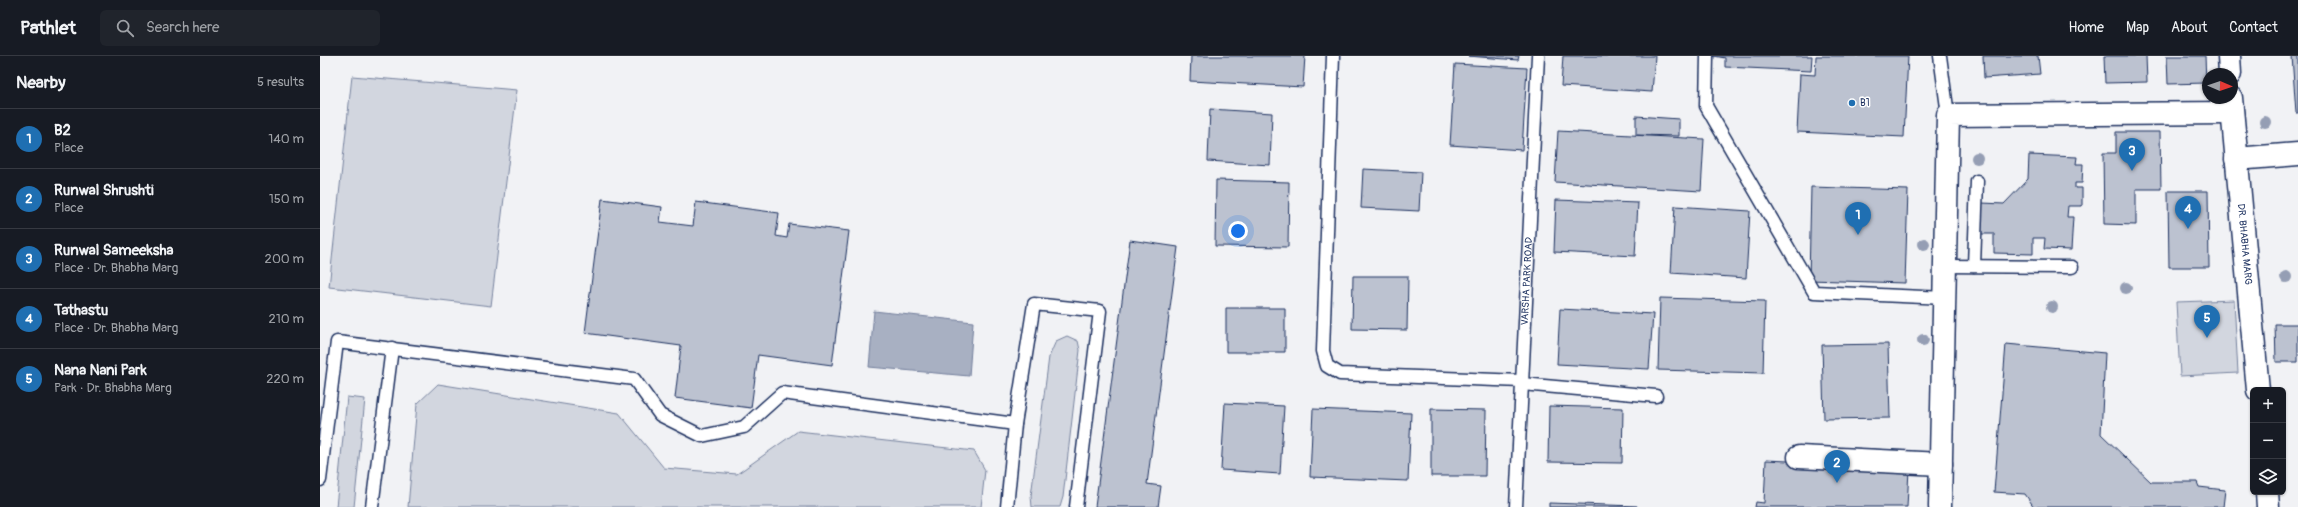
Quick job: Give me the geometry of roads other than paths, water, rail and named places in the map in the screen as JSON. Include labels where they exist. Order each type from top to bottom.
[{"type":"street","points":[[2229,56],[2230,68]]},
{"type":"street","points":[[1940,507],[1948,114],[2232,105]]},
{"type":"street","name":"DR. BHABHA MARG","points":[[2232,105],[2258,387]]},
{"type":"street","points":[[2236,159],[2298,154]]},
{"type":"street","points":[[1799,457],[1941,464]]},
{"type":"street","points":[[2267,495],[2268,507]]},
{"type":"lane","points":[[1333,56],[1323,351],[1327,366],[1340,374],[1522,383],[1656,396]]},
{"type":"lane","name":"VARSHA PARK ROAD","points":[[1516,507],[1538,56]]},
{"type":"lane","points":[[1707,56],[1706,106],[1814,292],[1945,298]]},
{"type":"lane","points":[[1940,56],[1948,114]]},
{"type":"lane","points":[[1974,266],[1976,181]]},
{"type":"lane","points":[[1946,266],[2072,267]]},
{"type":"lane","points":[[1007,507],[1015,424],[1034,304],[1100,311],[1076,507]]},
{"type":"lane","points":[[320,480],[337,342],[634,379],[660,415],[702,436],[744,427],[782,393],[1015,424]]},
{"type":"lane","points":[[372,507],[392,348]]},
{"type":"water","points":[[874,311],[973,322],[969,376],[869,367]]},
{"type":"place","name":"B1","points":[[1852,103]]},
{"type":"place","name":"Runwal Sameeksha","points":[[2132,171]]},
{"type":"place","name":"Tathastu","points":[[2188,229]]},
{"type":"place","name":"B2","points":[[1858,235]]},
{"type":"place","name":"Nana Nani Park","points":[[2207,338]]},
{"type":"place","name":"Runwal Shrushti","points":[[1837,483]]}]
